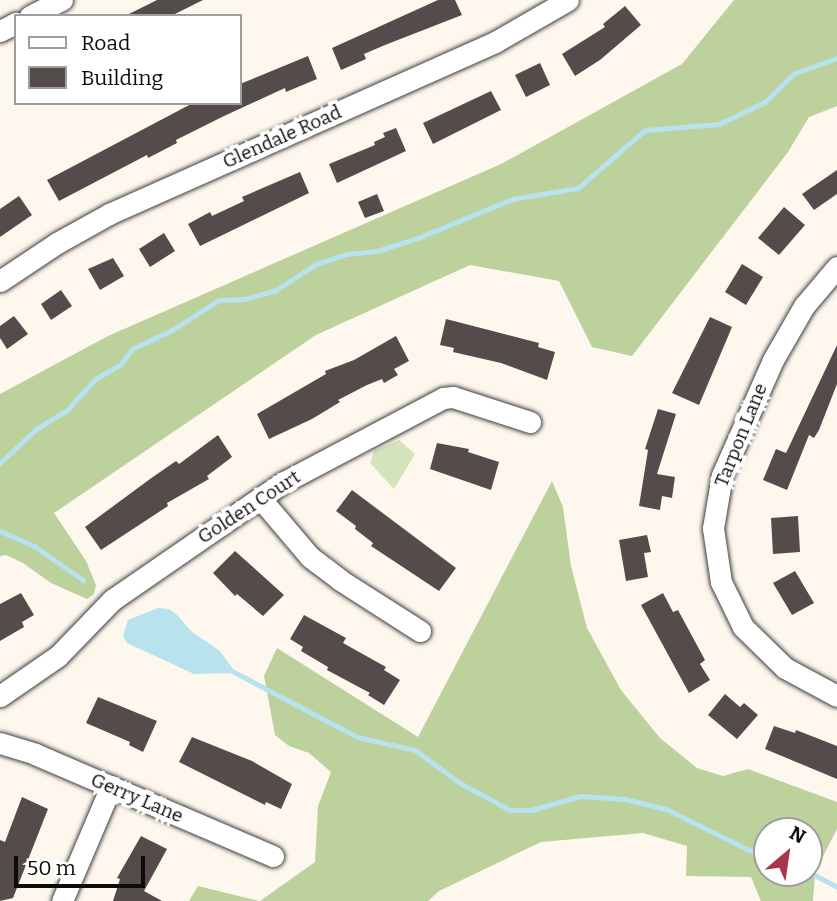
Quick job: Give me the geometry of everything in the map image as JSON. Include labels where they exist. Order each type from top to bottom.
[{"type":"street","points":[[34,14],[62,0]]},
{"type":"street","name":"Glendale Road","points":[[0,281],[57,243],[109,214],[495,42],[568,0]]},
{"type":"street","name":"Tarpon Lane","points":[[837,267],[804,306],[767,372],[722,475],[713,528],[721,582],[743,627],[785,668],[837,696]]},
{"type":"street","name":"Golden Court","points":[[0,696],[58,656],[112,600],[260,498],[284,482],[443,398],[453,397],[530,422]]},
{"type":"street","points":[[260,498],[310,557],[340,580],[420,631]]},
{"type":"street","name":"Gerry Lane","points":[[0,743],[35,754],[273,856]]},
{"type":"street","points":[[62,901],[111,786]]},
{"type":"green space","points":[[734,0],[837,0],[837,106],[809,117],[788,152],[632,356],[592,347],[559,281],[470,265],[316,335],[54,513],[86,561],[96,585],[94,594],[87,599],[51,583],[23,563],[6,555],[0,556],[0,394],[108,336],[501,164],[682,64]]},
{"type":"green space","points":[[399,440],[415,454],[394,489],[370,463],[374,451]]},
{"type":"green space","points":[[552,481],[563,507],[571,566],[587,628],[621,690],[660,738],[697,768],[723,776],[748,769],[837,802],[837,829],[823,856],[823,817],[753,817],[753,882],[751,877],[686,876],[687,846],[643,833],[541,842],[439,891],[428,901],[260,901],[315,862],[318,806],[331,772],[309,753],[289,746],[275,735],[264,676],[277,648],[418,737]]},
{"type":"green space","points":[[198,886],[259,901],[189,901]]},
{"type":"green space","points":[[755,887],[814,887],[813,901],[761,901]]},
{"type":"water","points":[[158,608],[169,609],[177,615],[192,632],[220,651],[236,673],[194,674],[127,643],[123,636],[128,620]]},
{"type":"building","points":[[157,0],[203,0],[175,14],[129,14]]},
{"type":"building","points":[[438,0],[455,0],[462,15],[364,54],[366,59],[341,70],[332,48]]},
{"type":"building","points":[[625,6],[641,25],[600,60],[575,76],[562,54],[605,27],[603,24]]},
{"type":"building","points":[[308,56],[317,79],[286,92],[285,88],[222,117],[176,140],[177,143],[148,158],[147,155],[59,201],[47,180],[189,105],[242,105],[242,83]]},
{"type":"building","points":[[540,63],[550,85],[526,97],[515,75]]},
{"type":"building","points":[[491,91],[501,110],[433,144],[423,123]]},
{"type":"building","points":[[396,128],[406,151],[337,183],[329,164],[375,145],[374,142],[385,137],[383,133]]},
{"type":"building","points":[[837,170],[837,194],[814,210],[802,194]]},
{"type":"building","points":[[300,172],[309,193],[200,246],[188,224],[210,212],[212,216],[244,201],[242,197]]},
{"type":"building","points":[[377,194],[384,211],[365,218],[358,202]]},
{"type":"building","points":[[19,196],[32,215],[0,237],[0,209]]},
{"type":"building","points":[[784,207],[805,225],[779,255],[758,238]]},
{"type":"building","points":[[164,233],[175,251],[150,267],[139,249]]},
{"type":"building","points":[[113,258],[124,276],[100,290],[88,269]]},
{"type":"building","points":[[742,264],[763,277],[746,305],[725,292]]},
{"type":"building","points":[[61,290],[72,306],[51,320],[41,304]]},
{"type":"building","points":[[14,316],[28,334],[7,349],[0,338],[0,326]]},
{"type":"building","points":[[710,317],[732,327],[699,405],[672,393]]},
{"type":"building","points":[[446,319],[539,343],[538,347],[555,352],[547,380],[501,363],[453,352],[454,348],[440,345]]},
{"type":"building","points":[[396,336],[409,361],[394,369],[398,375],[384,383],[382,379],[367,385],[338,400],[340,402],[312,419],[269,439],[257,414],[326,374],[325,371],[354,360]]},
{"type":"building","points":[[837,345],[837,384],[819,430],[814,438],[809,435],[787,490],[763,480],[776,449],[786,453]]},
{"type":"building","points":[[658,409],[676,414],[657,474],[675,477],[672,498],[662,496],[660,510],[639,506],[648,450],[645,449]]},
{"type":"building","points":[[218,435],[232,457],[207,476],[209,479],[167,503],[168,506],[101,550],[85,527],[176,461],[179,464]]},
{"type":"building","points":[[437,443],[469,449],[468,452],[499,462],[491,490],[430,469]]},
{"type":"building","points":[[352,490],[456,568],[439,591],[371,546],[373,543],[355,529],[356,526],[336,511]]},
{"type":"building","points":[[798,516],[800,552],[773,554],[771,518]]},
{"type":"building","points":[[647,535],[651,552],[644,553],[648,577],[626,581],[619,540]]},
{"type":"building","points":[[235,551],[284,595],[263,616],[237,594],[235,596],[213,573]]},
{"type":"building","points":[[795,571],[814,603],[792,615],[773,583]]},
{"type":"building","points":[[21,593],[34,615],[22,622],[24,627],[0,641],[0,604]]},
{"type":"building","points":[[663,593],[673,612],[678,610],[705,660],[700,664],[710,680],[689,693],[641,605]]},
{"type":"building","points":[[304,615],[346,638],[343,643],[386,667],[384,670],[400,680],[384,705],[368,695],[370,693],[327,670],[328,667],[301,651],[303,647],[290,639]]},
{"type":"building","points":[[725,694],[740,707],[744,703],[758,715],[737,739],[708,715]]},
{"type":"building","points":[[98,697],[157,721],[143,752],[129,745],[130,742],[86,723]]},
{"type":"building","points":[[774,726],[795,733],[796,730],[837,746],[837,779],[765,749]]},
{"type":"building","points":[[192,737],[252,761],[292,784],[281,809],[266,802],[265,805],[179,762]]},
{"type":"building","points":[[22,797],[48,809],[13,898],[0,901],[0,840],[5,842]]},
{"type":"building","points":[[141,836],[167,849],[144,891],[162,901],[113,901],[120,879],[117,878]]},
{"type":"waterway","points":[[0,463],[36,429],[66,411],[95,379],[121,364],[132,349],[172,330],[219,300],[245,299],[276,290],[316,264],[347,254],[377,251],[420,237],[512,199],[578,188],[645,130],[719,124],[765,102],[793,74],[837,58]]},
{"type":"waterway","points":[[0,531],[34,546],[83,580]]},
{"type":"waterway","points":[[232,671],[357,737],[415,750],[460,783],[510,810],[531,810],[580,796],[625,799],[666,809],[753,851]]},
{"type":"waterway","points":[[823,880],[837,887]]}]
